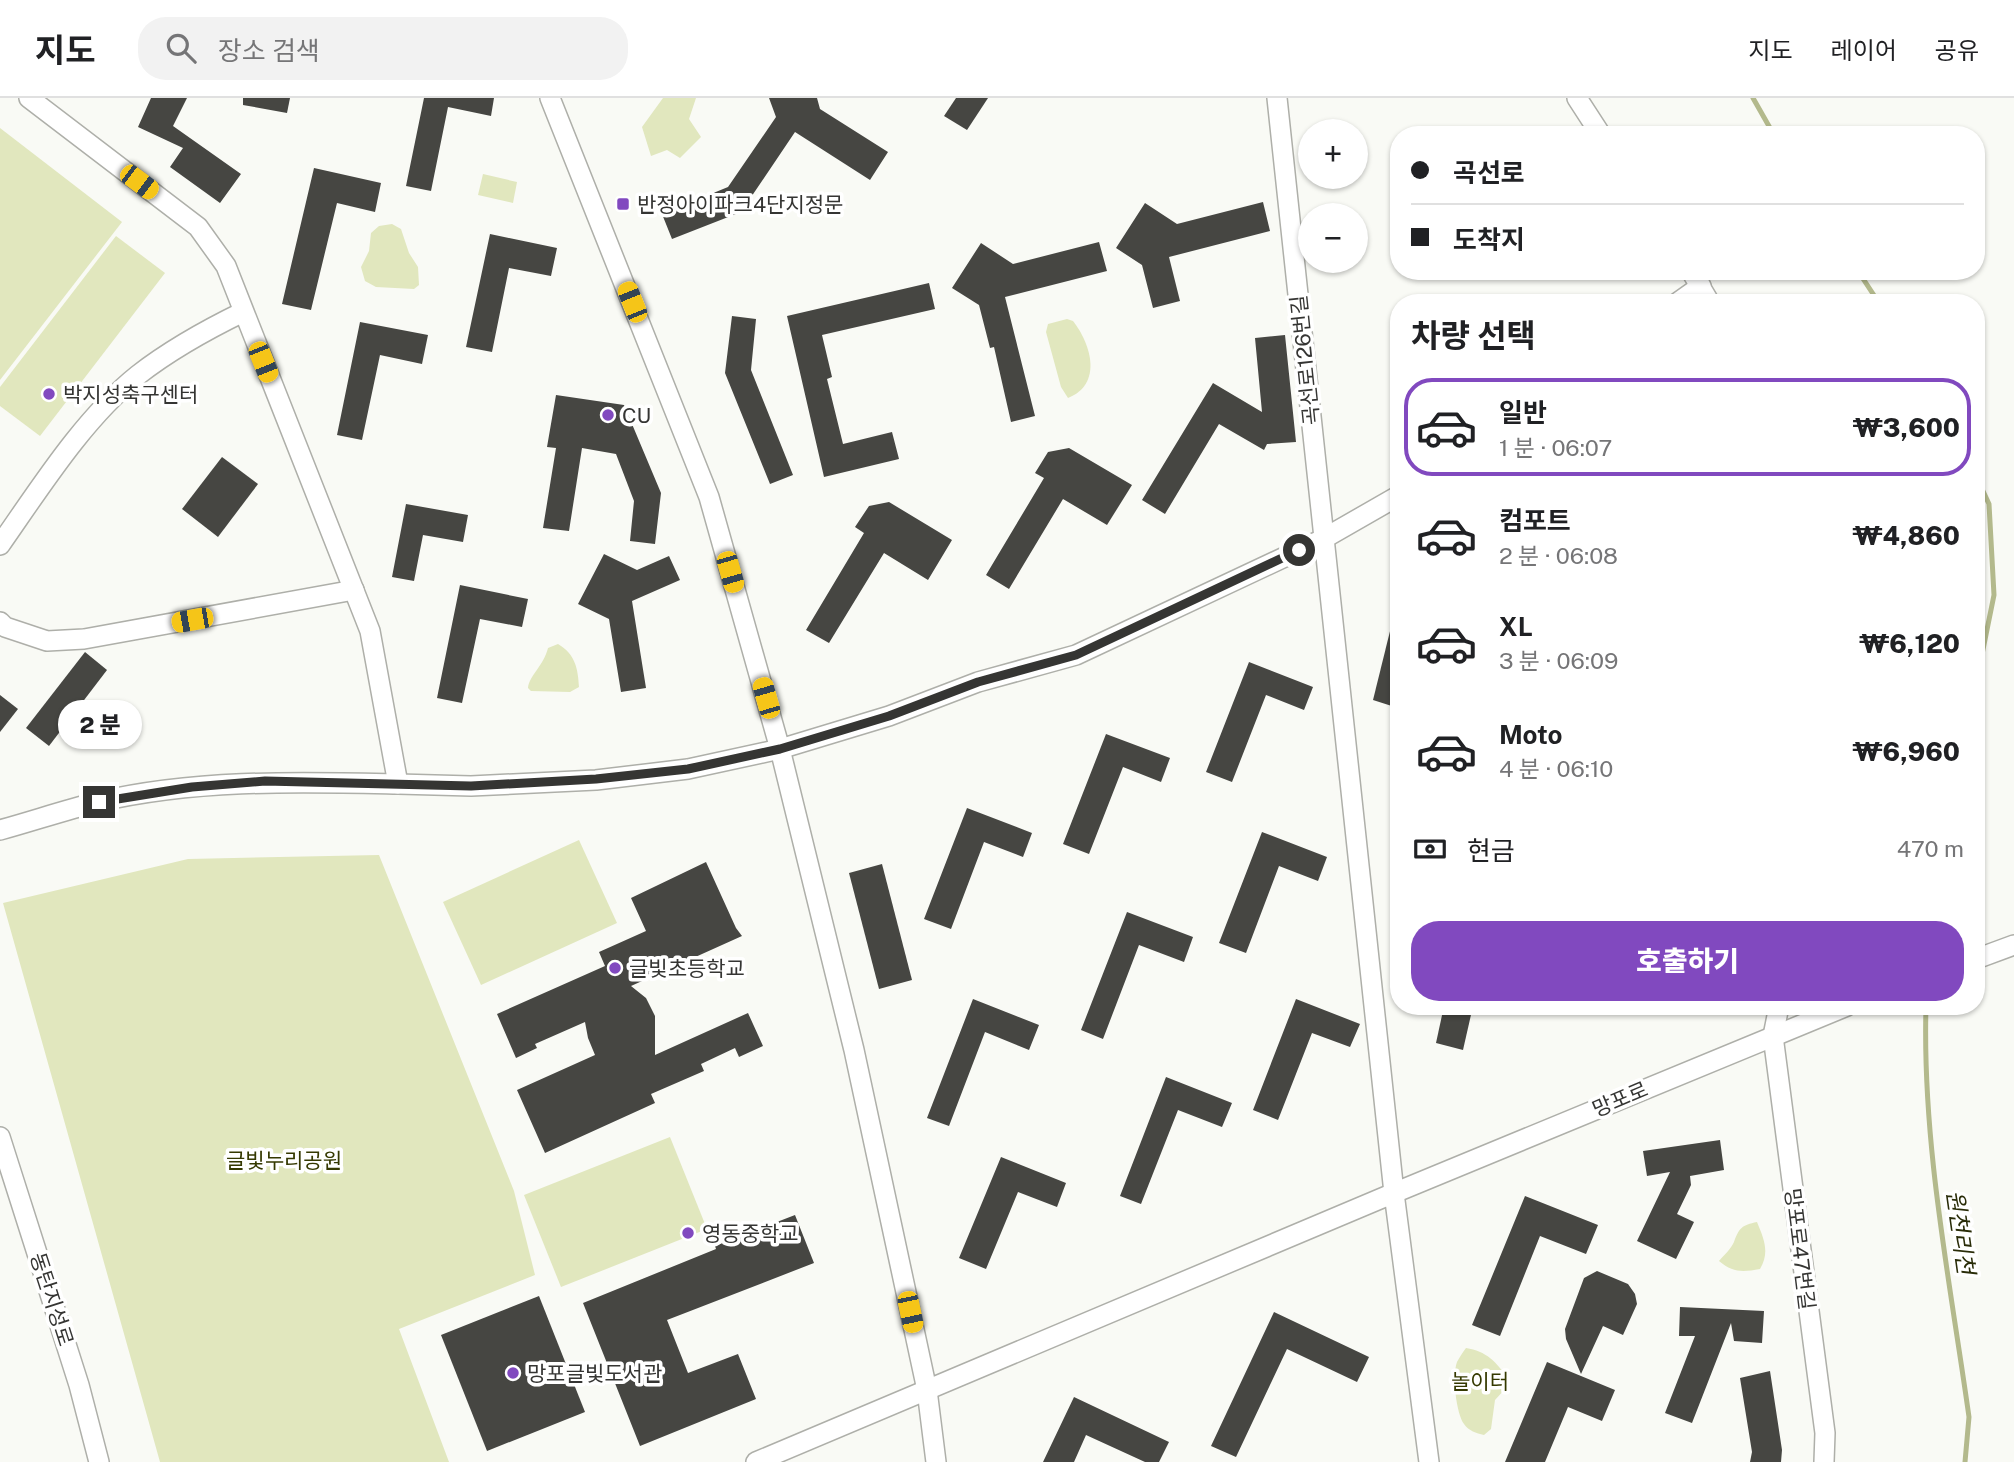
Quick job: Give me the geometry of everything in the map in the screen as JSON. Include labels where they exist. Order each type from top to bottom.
[{"type":"street","points":[[29,98],[198,227],[226,267],[370,631],[398,785]]},
{"type":"street","points":[[550,98],[709,497],[780,749],[854,1050],[927,1390],[936,1462]]},
{"type":"street","name":"곡선로126번길","points":[[1277,98],[1394,1193],[1429,1462]]},
{"type":"street","points":[[1577,98],[1595,126]]},
{"type":"street","points":[[0,545],[91,421],[137,376],[197,335],[243,312]]},
{"type":"street","points":[[0,830],[99,802],[192,787],[265,781],[471,786],[596,779],[688,769],[780,749],[889,716],[978,682],[1076,655],[1323,539],[1390,501]]},
{"type":"street","points":[[0,622],[5,627],[47,641],[84,639],[354,590]]},
{"type":"street","points":[[1985,956],[2014,945]]},
{"type":"street","name":"망포로47번길","points":[[1777,1015],[1773,1036],[1825,1433],[1824,1462]]},
{"type":"street","name":"망포로","points":[[756,1462],[1825,1015]]},
{"type":"street","name":"동탄지성로","points":[[0,1137],[79,1385],[99,1462]]},
{"type":"green space","points":[[663,98],[696,98],[689,119],[701,137],[680,158],[667,150],[651,156],[642,127]]},
{"type":"green space","points":[[0,128],[122,222],[0,380]]},
{"type":"green space","points":[[483,174],[517,182],[513,203],[478,195]]},
{"type":"green space","points":[[392,224],[401,229],[409,253],[418,267],[419,285],[414,289],[376,287],[365,281],[361,267],[369,251],[371,233],[379,226]]},
{"type":"green space","points":[[116,236],[165,273],[40,436],[0,406],[0,387]]},
{"type":"green space","points":[[1067,319],[1073,321],[1085,341],[1090,363],[1090,374],[1086,383],[1079,392],[1068,398],[1061,387],[1046,332],[1048,324]]},
{"type":"green space","points":[[558,644],[568,652],[574,662],[579,687],[570,692],[531,691],[529,684],[548,648]]},
{"type":"green space","points":[[579,840],[617,923],[481,985],[443,902]]},
{"type":"green space","name":"글빛누리공원","points":[[379,855],[514,1191],[535,1275],[399,1329],[449,1462],[160,1462],[3,903],[188,859]]},
{"type":"green space","points":[[670,1137],[707,1229],[561,1287],[524,1195]]},
{"type":"green space","points":[[1757,1222],[1765,1251],[1760,1269],[1738,1271],[1719,1261],[1742,1228]]},
{"type":"green space","name":"놀이터","points":[[1466,1348],[1490,1358],[1508,1379],[1505,1389],[1495,1400],[1491,1429],[1484,1435],[1466,1426],[1461,1419],[1457,1403],[1456,1368]]},
{"type":"building","points":[[151,98],[187,98],[173,126],[241,174],[220,203],[170,167],[183,148],[138,127]]},
{"type":"building","points":[[243,98],[290,98],[287,113],[243,105]]},
{"type":"building","points":[[424,98],[494,98],[491,116],[448,107],[431,191],[406,186]]},
{"type":"building","points":[[769,98],[817,98],[820,109],[888,152],[870,180],[795,132],[741,212],[672,239],[662,214],[728,187],[776,117]]},
{"type":"building","points":[[956,98],[988,98],[967,130],[944,116]]},
{"type":"building","points":[[314,168],[381,183],[375,212],[337,203],[311,310],[282,304]]},
{"type":"building","points":[[1263,202],[1270,231],[1169,257],[1180,301],[1153,308],[1142,265],[1116,248],[1145,203],[1177,224]]},
{"type":"building","points":[[490,234],[557,248],[551,276],[509,268],[492,352],[466,347]]},
{"type":"building","points":[[1099,242],[1107,271],[1005,297],[1035,416],[1011,422],[994,347],[990,348],[979,305],[952,288],[981,243],[1013,264]]},
{"type":"building","points":[[929,283],[935,309],[822,335],[832,377],[827,379],[843,444],[892,432],[899,459],[824,477],[787,316]]},
{"type":"building","points":[[732,316],[756,319],[751,370],[793,475],[770,484],[725,373]]},
{"type":"building","points":[[360,322],[428,335],[422,364],[380,355],[362,440],[337,435]]},
{"type":"building","points":[[1285,335],[1296,442],[1267,444],[1264,450],[1219,424],[1165,514],[1142,500],[1213,383],[1262,412],[1255,338]]},
{"type":"building","points":[[556,395],[624,405],[661,493],[655,544],[630,541],[634,501],[616,454],[582,448],[569,531],[543,528],[556,448],[547,447]]},
{"type":"building","points":[[1069,448],[1132,485],[1107,525],[1063,499],[1009,589],[986,575],[1044,478],[1035,473],[1048,452]]},
{"type":"building","points":[[222,457],[258,484],[218,537],[182,509]]},
{"type":"building","points":[[889,502],[952,540],[928,580],[884,553],[829,643],[806,630],[864,533],[855,527],[869,506]]},
{"type":"building","points":[[406,504],[468,515],[463,542],[423,535],[414,581],[392,577]]},
{"type":"building","points":[[604,554],[637,570],[669,556],[680,580],[632,601],[646,688],[621,692],[609,619],[578,604]]},
{"type":"building","points":[[460,585],[528,599],[522,627],[480,619],[462,703],[437,698]]},
{"type":"building","points":[[1390,631],[1390,705],[1373,700]]},
{"type":"building","points":[[85,652],[107,670],[49,746],[26,728]]},
{"type":"building","points":[[1249,662],[1313,687],[1304,710],[1266,695],[1232,782],[1206,772]]},
{"type":"building","points":[[0,695],[18,709],[0,732]]},
{"type":"building","points":[[1106,734],[1170,758],[1161,782],[1123,767],[1089,854],[1063,844]]},
{"type":"building","points":[[967,808],[1032,833],[1023,857],[984,842],[951,929],[924,919]]},
{"type":"building","points":[[1262,832],[1327,857],[1318,881],[1279,866],[1246,953],[1219,943]]},
{"type":"building","points":[[706,862],[742,936],[631,986],[646,998],[655,1016],[655,1055],[748,1013],[763,1046],[739,1057],[735,1048],[701,1064],[704,1071],[651,1094],[655,1103],[545,1153],[517,1090],[595,1055],[585,1022],[535,1044],[537,1048],[516,1058],[497,1014],[605,966],[599,952],[646,931],[631,898]]},
{"type":"building","points":[[882,864],[912,980],[879,989],[849,873]]},
{"type":"building","points":[[1127,912],[1193,937],[1184,962],[1139,945],[1103,1039],[1081,1030]]},
{"type":"building","points":[[973,999],[1039,1025],[1029,1050],[985,1032],[949,1126],[927,1118]]},
{"type":"building","points":[[1296,999],[1360,1024],[1350,1047],[1312,1033],[1278,1120],[1253,1110]]},
{"type":"building","points":[[1442,1015],[1471,1015],[1463,1050],[1436,1043]]},
{"type":"building","points":[[1166,1077],[1232,1103],[1222,1127],[1178,1110],[1141,1204],[1120,1196]]},
{"type":"building","points":[[1720,1140],[1724,1170],[1690,1176],[1691,1185],[1677,1214],[1694,1222],[1676,1259],[1637,1241],[1670,1172],[1647,1176],[1643,1151]]},
{"type":"building","points":[[1001,1157],[1066,1183],[1057,1207],[1018,1192],[986,1269],[959,1258]]},
{"type":"building","points":[[1525,1196],[1598,1225],[1586,1254],[1540,1236],[1500,1336],[1472,1325]]},
{"type":"building","points":[[795,1215],[814,1263],[667,1320],[688,1373],[738,1354],[756,1399],[640,1446],[583,1303]]},
{"type":"building","points":[[1597,1271],[1628,1284],[1635,1294],[1637,1304],[1623,1335],[1603,1326],[1581,1374],[1566,1339],[1565,1329],[1584,1278]]},
{"type":"building","name":"망포글빛도서관","points":[[539,1296],[585,1412],[487,1451],[441,1335]]},
{"type":"building","points":[[1680,1307],[1764,1311],[1762,1343],[1734,1341],[1731,1323],[1692,1423],[1665,1413],[1695,1336],[1679,1336]]},
{"type":"building","points":[[1274,1312],[1369,1357],[1357,1382],[1287,1349],[1236,1457],[1211,1446]]},
{"type":"building","points":[[1547,1362],[1615,1390],[1602,1421],[1568,1407],[1545,1462],[1505,1462]]},
{"type":"building","points":[[1770,1371],[1782,1450],[1781,1462],[1750,1462],[1752,1452],[1740,1378]]},
{"type":"building","points":[[1074,1397],[1169,1442],[1159,1462],[1145,1462],[1086,1435],[1074,1462],[1043,1462]]},
{"type":"waterway","name":"원천리천","points":[[1753,98],[1769,126]]},
{"type":"waterway","name":"원천리천","points":[[1864,280],[1873,294]]},
{"type":"waterway","name":"원천리천","points":[[1985,495],[1989,504],[1994,595],[1985,640]]},
{"type":"waterway","name":"원천리천","points":[[1926,1015],[1928,1109],[1933,1161],[1969,1417],[1965,1462]]},
{"type":"place","name":"반정아이파크4단지정문","points":[[623,204]]},
{"type":"place","name":"박지성축구센터","points":[[49,394]]},
{"type":"place","name":"CU","points":[[608,415]]},
{"type":"place","name":"글빛초등학교","points":[[615,968]]},
{"type":"place","name":"영동중학교","points":[[688,1233]]},
{"type":"place","name":"망포글빛도서관","points":[[513,1373]]},
{"type":"route","points":[[99,802],[192,787],[265,781],[471,786],[596,779],[688,769],[780,749],[889,716],[978,682],[1076,655],[1299,550]]}]
